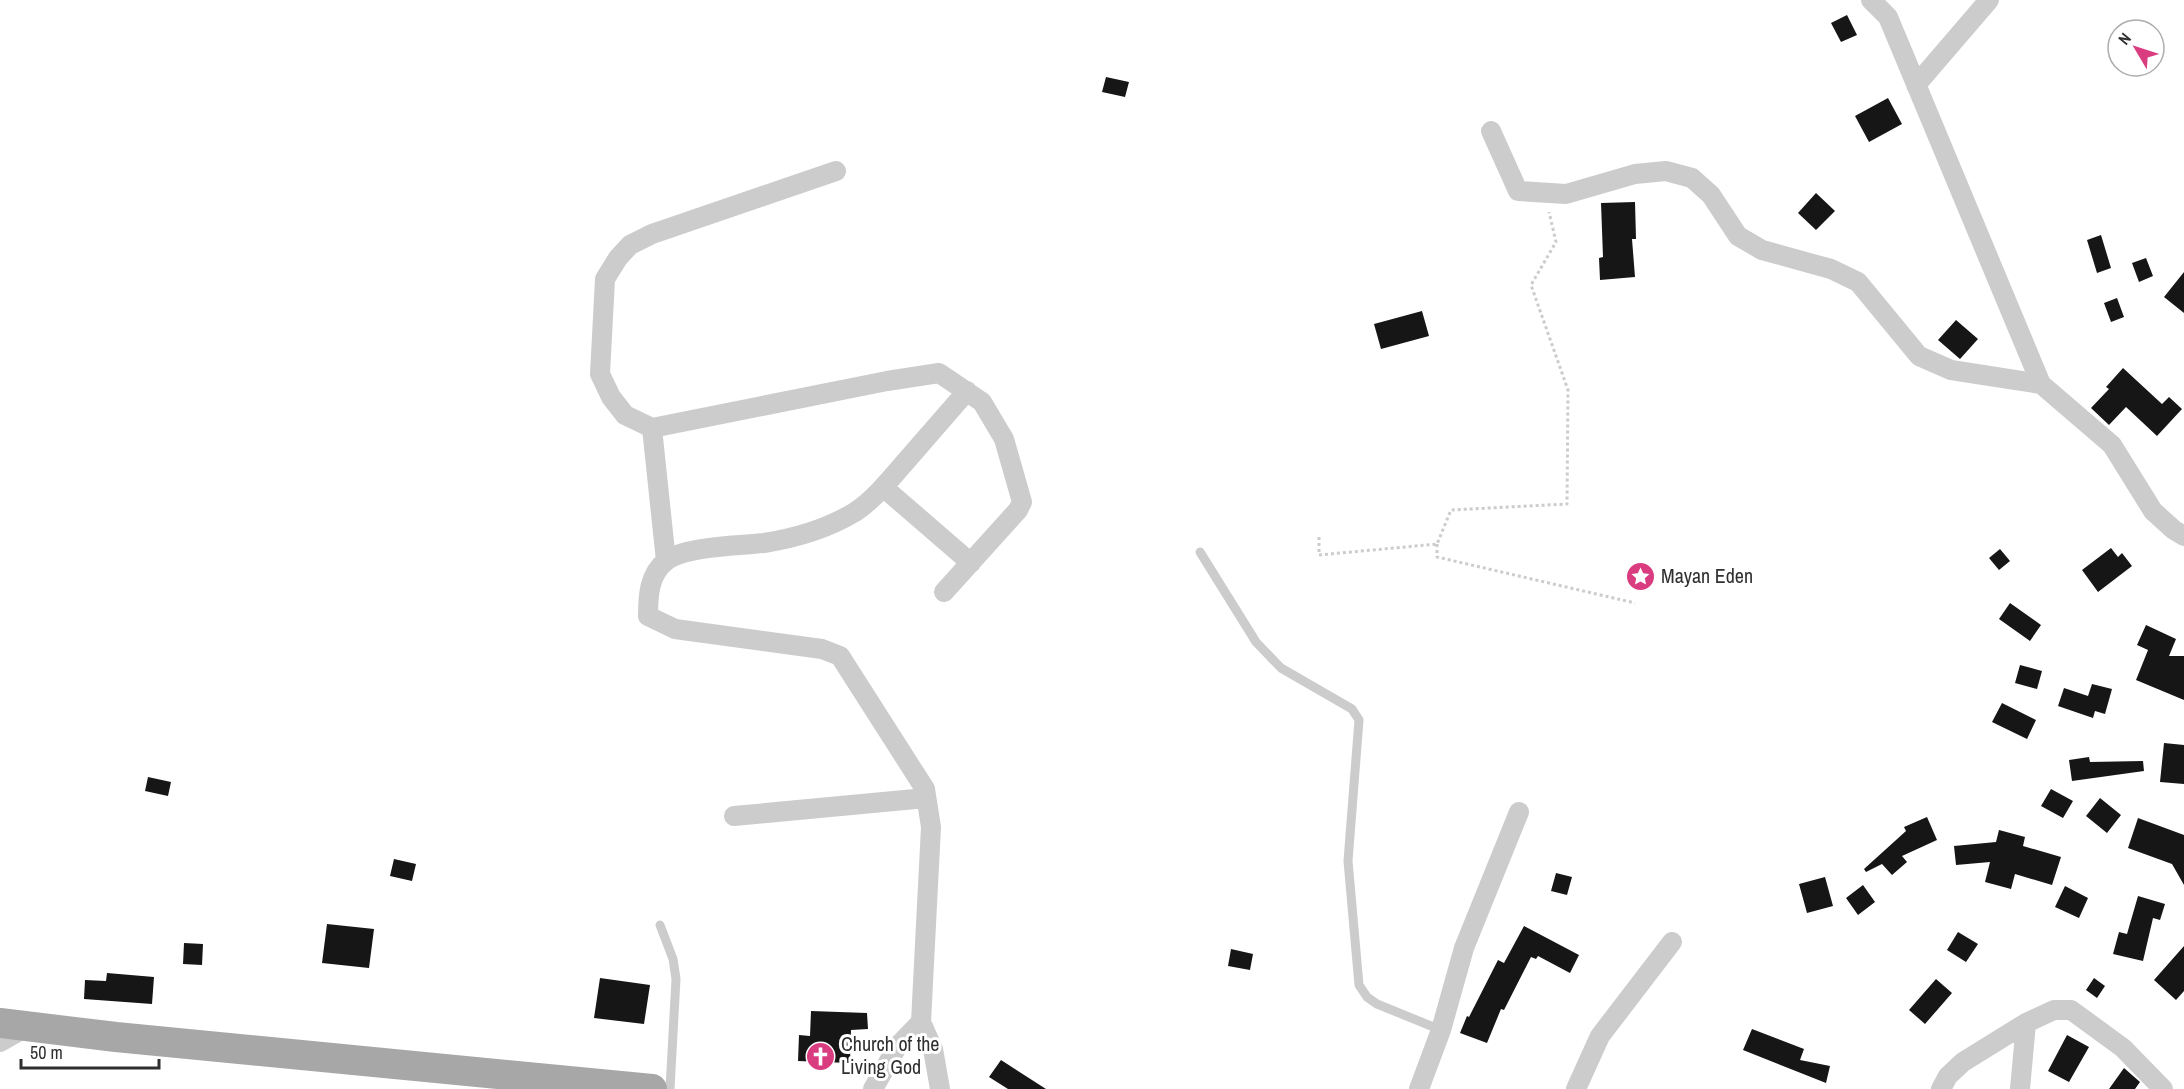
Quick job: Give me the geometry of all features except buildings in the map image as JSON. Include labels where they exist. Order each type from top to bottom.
[{"type":"main road","points":[[14,1025],[652,1089]]},
{"type":"street","points":[[1871,0],[1888,17],[2041,384],[2112,445],[2153,511],[2184,536]]},
{"type":"street","points":[[1916,85],[1989,0]]},
{"type":"street","points":[[1491,131],[1518,191],[1566,194],[1635,174],[1666,171],[1692,178],[1711,195],[1738,236],[1762,250],[1831,269],[1858,282],[1920,356],[1952,370],[2041,384]]},
{"type":"street","points":[[836,171],[652,234],[630,245],[618,258],[605,279],[600,374],[611,397],[625,415],[652,428],[886,381],[939,373],[982,402],[1004,439],[1022,502],[1018,510],[944,592]]},
{"type":"street","points":[[940,1089],[933,1048],[921,1022],[931,826],[925,789],[840,656],[822,649],[675,629],[648,616],[651,581],[666,561],[688,551],[798,537],[856,511],[884,487],[967,391]]},
{"type":"street","points":[[652,428],[666,561]]},
{"type":"street","points":[[884,487],[970,563]]},
{"type":"street","points":[[734,816],[926,798]]},
{"type":"street","points":[[1419,1089],[1441,1030],[1464,948],[1519,812]]},
{"type":"street","points":[[1576,1089],[1600,1036],[1672,942]]},
{"type":"street","points":[[1941,1089],[1948,1076],[1963,1062],[2026,1023],[2054,1010],[2071,1010],[2123,1048],[2163,1089]]},
{"type":"street","points":[[873,1089],[897,1047],[921,1022]]},
{"type":"street","points":[[2020,1089],[2026,1023]]},
{"type":"street","points":[[0,1042],[14,1025]]},
{"type":"lane","points":[[1200,552],[1256,642],[1281,668],[1352,709],[1359,720],[1348,861],[1359,985],[1367,997],[1377,1004],[1441,1030]]},
{"type":"lane","points":[[660,925],[673,959],[676,979],[670,1089]]},
{"type":"path","points":[[1545,193],[1556,242],[1531,285],[1568,390],[1567,504],[1451,510],[1437,544],[1437,557],[1635,603]]},
{"type":"path","points":[[1319,537],[1320,555],[1437,544]]},
{"type":"place","name":"Mayan Eden","points":[[1640,576]]},
{"type":"place","name":"Church of the Living God","points":[[820,1056]]}]
